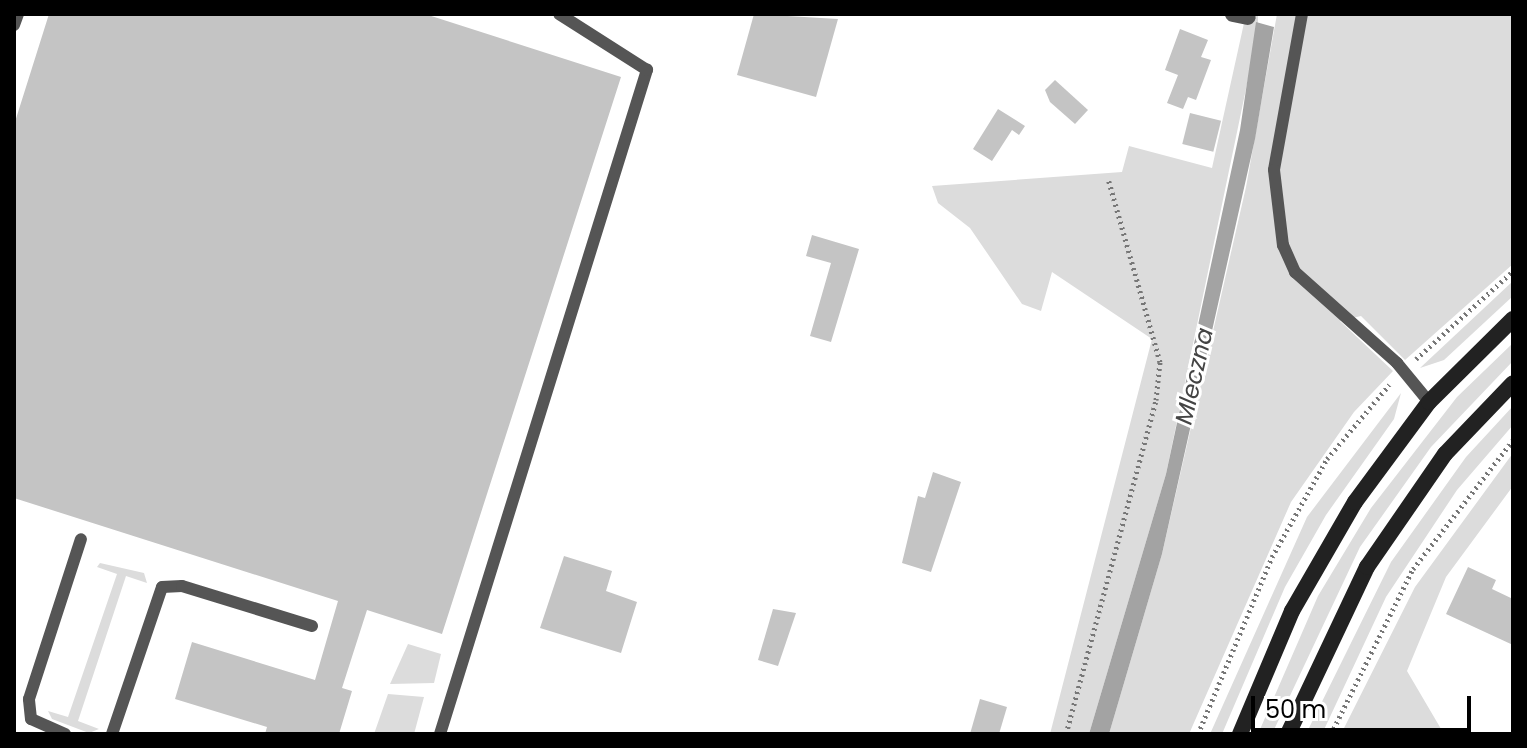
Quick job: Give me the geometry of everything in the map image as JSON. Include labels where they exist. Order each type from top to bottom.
[{"type":"main road","points":[[1240,734],[1320,557],[1429,402],[1513,319]]},
{"type":"main road","points":[[1288,734],[1367,567],[1445,454],[1513,383]]},
{"type":"lane","points":[[14,25],[18,14]]},
{"type":"lane","points":[[440,734],[647,70],[559,14]]},
{"type":"lane","points":[[1302,14],[1274,170],[1283,245],[1295,272],[1404,370],[1429,402]]},
{"type":"lane","points":[[65,734],[31,719],[29,699],[81,539]]},
{"type":"lane","points":[[112,734],[162,587],[182,586],[312,626]]},
{"type":"path","points":[[1066,734],[1156,400],[1160,362],[1108,178]]},
{"type":"path","points":[[1198,734],[1272,557],[1327,459],[1404,370],[1513,271]]},
{"type":"path","points":[[1331,734],[1413,569],[1513,440]]},
{"type":"shaded area","points":[[1246,14],[1258,14],[1258,31],[1166,474],[1089,734],[1050,734],[1152,339],[1052,272],[1041,311],[1022,304],[970,228],[938,203],[932,186],[1122,172],[1129,146],[1212,168]]},
{"type":"shaded area","points":[[1277,14],[1513,14],[1513,264],[1405,360],[1361,316],[1340,321],[1393,371],[1354,412],[1291,502],[1189,734],[1109,734],[1162,554],[1246,187]]},
{"type":"shaded area","points":[[1513,281],[1513,296],[1444,360],[1420,368]]},
{"type":"shaded area","points":[[1513,343],[1513,361],[1431,447],[1360,547],[1272,734],[1258,734],[1318,596],[1371,508],[1457,397]]},
{"type":"shaded area","points":[[1401,393],[1394,419],[1326,515],[1285,587],[1222,734],[1210,734],[1307,517]]},
{"type":"shaded area","points":[[1513,406],[1513,425],[1457,490],[1386,597],[1322,734],[1306,734],[1391,562],[1466,457]]},
{"type":"shaded area","points":[[1513,453],[1513,486],[1446,577],[1407,671],[1444,734],[1341,734],[1415,587]]},
{"type":"shaded area","points":[[100,563],[144,573],[147,583],[126,576],[78,721],[99,729],[89,733],[52,719],[48,711],[68,717],[117,574],[97,567]]},
{"type":"shaded area","points":[[408,644],[441,654],[434,683],[390,684]]},
{"type":"shaded area","points":[[388,694],[424,697],[414,734],[374,734]]},
{"type":"water","name":"Mleczna","points":[[1256,22],[1274,27],[1255,139],[1162,554],[1109,734],[1089,734],[1166,474],[1240,130]]},
{"type":"building","points":[[49,14],[425,14],[621,77],[442,634],[367,610],[342,688],[352,691],[339,734],[265,734],[267,727],[175,699],[192,642],[315,680],[338,601],[14,498],[14,125]]},
{"type":"building","points":[[754,14],[838,19],[816,97],[737,75]]},
{"type":"building","points":[[1180,29],[1208,40],[1201,57],[1211,60],[1196,100],[1188,97],[1183,109],[1167,103],[1178,75],[1165,70]]},
{"type":"building","points":[[1055,80],[1088,110],[1075,124],[1050,102],[1045,90]]},
{"type":"building","points":[[998,109],[1025,126],[1019,135],[1012,130],[992,161],[973,149]]},
{"type":"building","points":[[1190,113],[1221,121],[1213,152],[1182,144]]},
{"type":"building","points":[[812,235],[859,249],[831,342],[810,336],[831,263],[806,256]]},
{"type":"building","points":[[933,472],[961,482],[931,572],[902,563],[918,496],[925,498]]},
{"type":"building","points":[[564,556],[612,571],[606,591],[637,602],[621,653],[540,628]]},
{"type":"building","points":[[1468,567],[1496,580],[1492,589],[1513,599],[1513,645],[1446,614]]},
{"type":"building","points":[[773,609],[796,613],[778,666],[758,660]]},
{"type":"building","points":[[980,699],[1007,707],[999,734],[970,734]]}]
